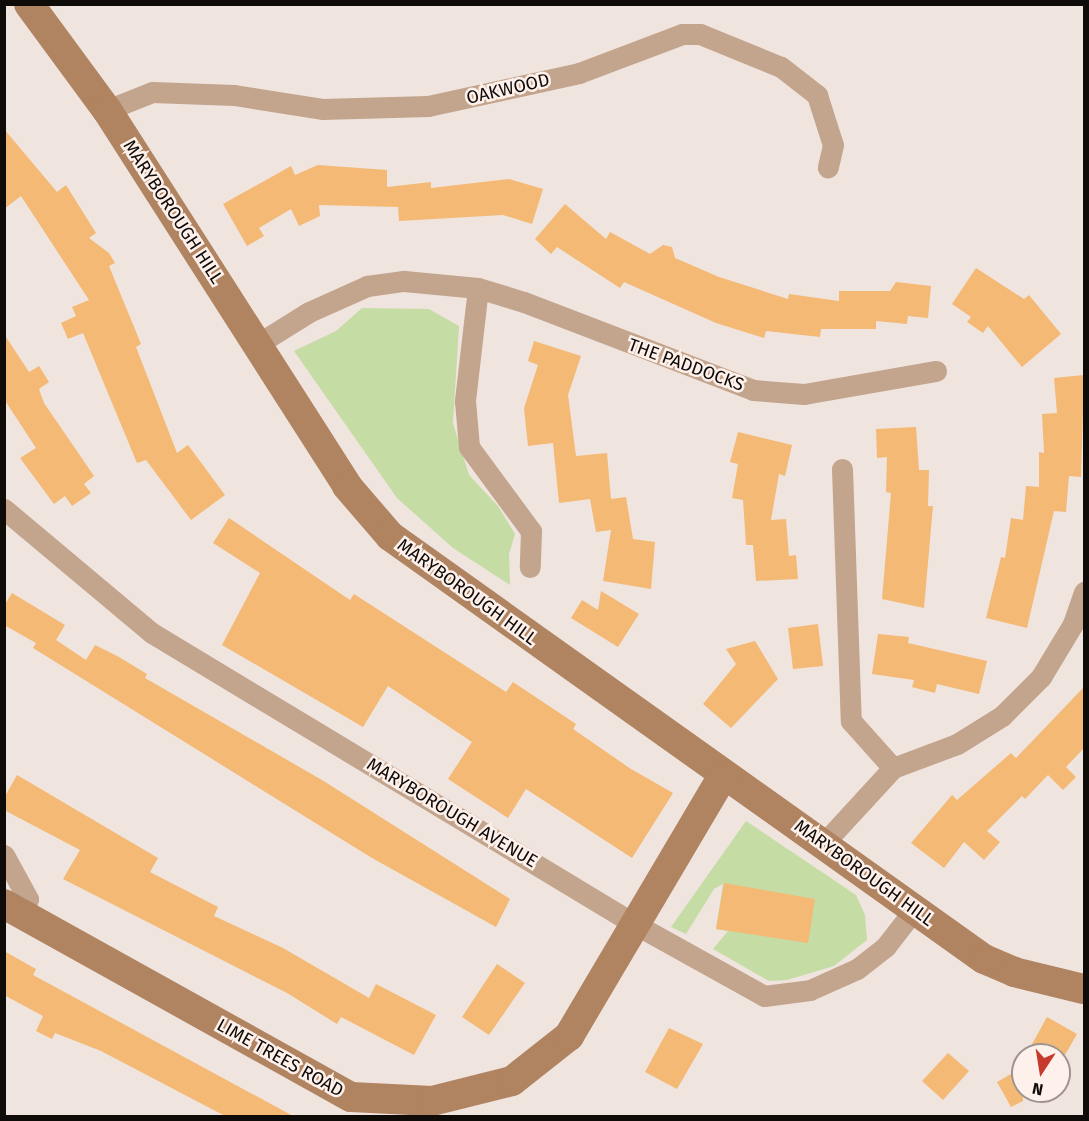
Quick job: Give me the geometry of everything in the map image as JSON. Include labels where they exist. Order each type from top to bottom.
[{"type":"street","name":"MARYBOROUGH HILL","points":[[29,4],[106,110],[347,486],[390,536],[723,776],[824,843],[914,910],[984,958],[1014,972],[1084,989]]},
{"type":"street","name":"OAKWOOD","points":[[106,110],[152,92],[234,95],[322,109],[428,106],[579,73],[682,34],[700,34],[782,67],[817,95],[833,145],[828,167]]},
{"type":"street","name":"THE PADDOCKS","points":[[256,345],[309,312],[367,286],[404,281],[478,288],[753,390],[804,394],[936,371]]},
{"type":"street","points":[[478,288],[465,401],[469,447],[531,531],[530,567]]},
{"type":"street","points":[[842,469],[851,721],[893,768]]},
{"type":"street","name":"MARYBOROUGH AVENUE","points":[[4,509],[152,633],[633,923],[764,996],[810,990],[857,969],[886,946],[914,910]]},
{"type":"street","points":[[824,843],[893,768],[957,744],[1002,716],[1041,677],[1073,624],[1084,592]]},
{"type":"street","name":"LIME TREES ROAD","points":[[4,855],[28,899],[13,909],[351,1097],[432,1101],[512,1081],[569,1036],[633,923],[723,776]]},
{"type":"green space","points":[[362,308],[429,309],[459,326],[453,423],[469,475],[498,506],[515,534],[509,554],[510,585],[453,548],[397,498],[294,351],[336,331]]},
{"type":"green space","points":[[746,821],[856,895],[865,915],[867,940],[834,966],[787,980],[769,981],[713,949],[728,931],[716,929],[723,884],[714,889],[686,934],[671,927]]},
{"type":"building","points":[[4,129],[57,192],[66,185],[96,233],[89,238],[109,253],[115,263],[109,266],[141,344],[136,347],[177,453],[188,445],[225,495],[191,520],[146,460],[137,463],[83,333],[68,339],[61,323],[76,316],[72,307],[89,300],[21,196],[4,209]]},
{"type":"building","points":[[318,165],[387,170],[387,187],[431,182],[431,188],[509,179],[543,189],[532,224],[503,215],[399,221],[398,207],[319,205],[320,216],[299,226],[291,209],[259,228],[264,236],[247,246],[223,204],[291,166],[295,175]]},
{"type":"building","points":[[565,204],[606,239],[610,232],[650,254],[663,245],[672,247],[675,258],[719,277],[788,299],[789,294],[839,301],[839,291],[890,291],[896,282],[931,286],[928,318],[908,316],[907,324],[876,321],[876,329],[821,329],[820,337],[766,331],[764,338],[716,323],[624,282],[620,288],[557,247],[551,254],[535,239]]},
{"type":"building","points":[[976,268],[1024,299],[1029,295],[1061,334],[1022,367],[988,326],[983,333],[967,322],[971,317],[952,304]]},
{"type":"building","points":[[4,334],[29,372],[39,366],[49,382],[39,389],[44,403],[94,476],[84,484],[91,493],[72,506],[65,496],[54,504],[20,458],[36,448],[4,399]]},
{"type":"building","points":[[534,341],[581,356],[568,395],[576,456],[607,453],[611,499],[626,497],[633,539],[655,542],[651,589],[603,581],[611,530],[596,532],[590,499],[559,503],[553,443],[528,446],[524,408],[538,365],[528,361]]},
{"type":"building","points":[[1084,375],[1081,477],[1069,476],[1066,512],[1054,511],[1027,628],[986,618],[1001,557],[1005,558],[1011,518],[1023,520],[1026,486],[1039,487],[1039,452],[1044,453],[1042,414],[1057,413],[1054,378]]},
{"type":"building","points":[[916,427],[919,470],[929,470],[928,506],[933,506],[924,608],[882,599],[891,493],[886,492],[887,457],[877,458],[876,429]]},
{"type":"building","points":[[738,432],[792,445],[785,476],[779,474],[771,520],[786,519],[789,556],[796,555],[798,579],[756,581],[753,545],[746,545],[743,500],[732,498],[738,464],[730,462]]},
{"type":"building","points":[[229,518],[350,600],[354,594],[506,692],[513,682],[576,724],[573,729],[631,769],[673,793],[632,858],[526,789],[508,818],[448,779],[472,742],[388,686],[363,727],[222,645],[260,573],[213,543]]},
{"type":"building","points":[[601,591],[639,614],[618,647],[571,618],[582,600],[598,610]]},
{"type":"building","points":[[12,593],[65,625],[56,640],[86,660],[95,645],[119,657],[147,674],[145,678],[322,780],[510,899],[496,927],[372,858],[33,648],[36,643],[4,625],[4,606]]},
{"type":"building","points":[[818,624],[823,666],[793,669],[788,628]]},
{"type":"building","points":[[878,634],[909,637],[908,643],[987,661],[979,694],[937,684],[935,693],[912,687],[914,680],[872,674]]},
{"type":"building","points":[[755,641],[778,679],[731,728],[703,704],[736,664],[726,649]]},
{"type":"building","points":[[1084,687],[1084,748],[1066,767],[1076,777],[1063,790],[1048,775],[1025,799],[1022,796],[987,831],[1000,842],[984,860],[964,842],[944,868],[911,843],[952,795],[957,800],[1011,753],[1016,758]]},
{"type":"building","points":[[17,775],[158,858],[150,872],[218,907],[214,916],[283,948],[369,998],[376,984],[436,1015],[414,1055],[341,1017],[337,1024],[287,993],[63,879],[80,850],[4,810],[4,798]]},
{"type":"building","points":[[724,883],[815,899],[808,943],[716,929]]},
{"type":"building","points":[[4,951],[36,969],[33,975],[293,1116],[225,1116],[101,1051],[55,1033],[52,1039],[36,1031],[43,1016],[4,995]]},
{"type":"building","points":[[497,964],[525,983],[489,1035],[462,1017]]},
{"type":"building","points":[[1047,1017],[1077,1034],[1071,1044],[1033,1043]]},
{"type":"building","points":[[669,1028],[703,1044],[677,1089],[645,1072]]},
{"type":"building","points":[[948,1053],[969,1071],[943,1100],[922,1081]]},
{"type":"building","points":[[1011,1074],[1011,1103],[1019,1103],[1011,1107],[997,1082]]}]
